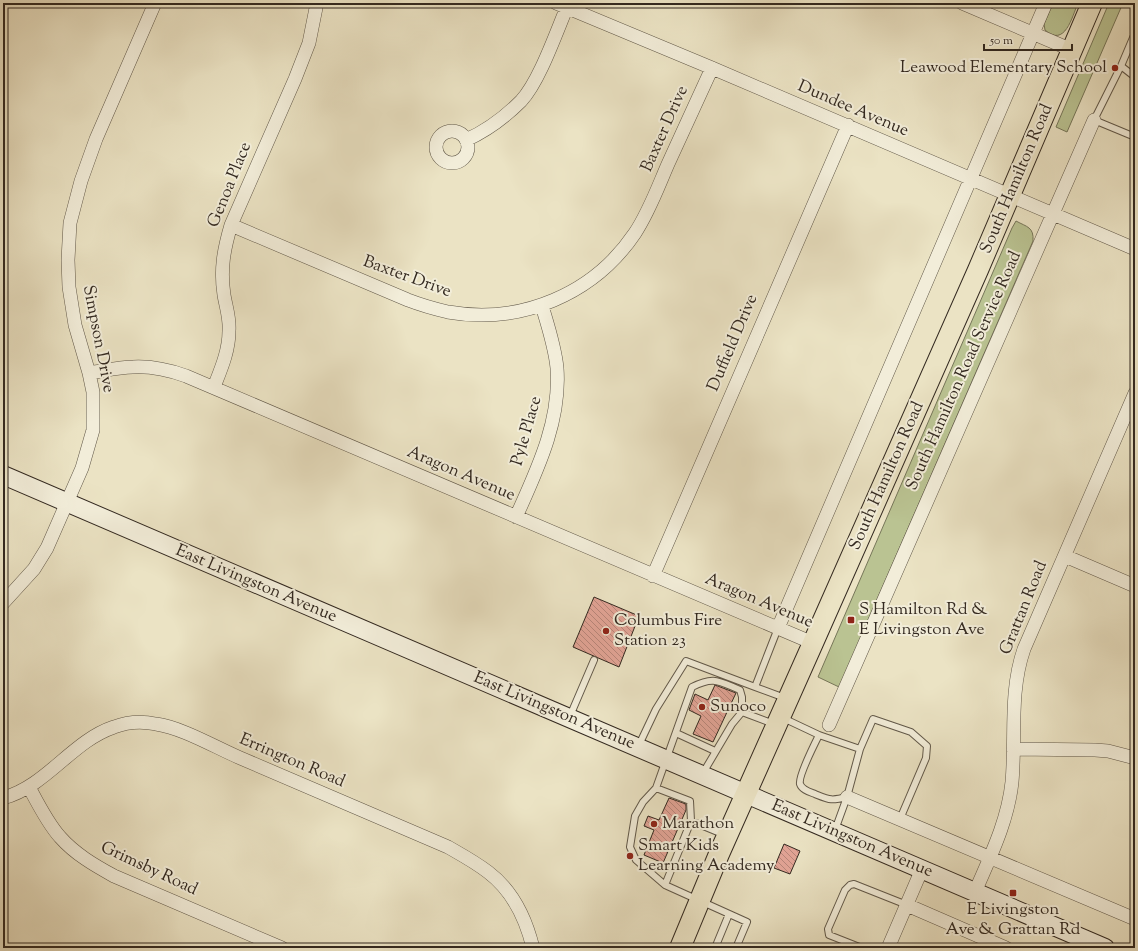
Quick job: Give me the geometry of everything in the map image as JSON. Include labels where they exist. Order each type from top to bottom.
[{"type":"main road","name":"South Hamilton Road","points":[[680,948],[726,836],[782,714],[1010,195],[1092,3]]},
{"type":"main road","name":"East Livingston Avenue","points":[[3,475],[1105,948]]},
{"type":"street","name":"Simpson Drive","points":[[3,603],[34,569],[47,548],[82,468],[93,430],[93,392],[75,325],[69,287],[68,260],[70,223],[81,181],[96,139],[155,3]]},
{"type":"street","name":"Genoa Place","points":[[214,387],[227,352],[229,315],[224,296],[222,260],[231,225],[309,43],[317,3]]},
{"type":"street","points":[[962,3],[1072,50]]},
{"type":"street","points":[[778,628],[1046,3]]},
{"type":"street","points":[[466,140],[484,132],[522,100],[534,81],[562,5]]},
{"type":"street","name":"Dundee Avenue","points":[[562,5],[848,125],[1135,249]]},
{"type":"street","name":"Baxter Drive","points":[[231,225],[408,300],[428,307],[449,312],[475,315],[518,312],[542,306],[590,280],[620,254],[636,232],[651,205],[712,68]]},
{"type":"street","name":"South Hamilton Road Service Road","points":[[829,725],[1094,120]]},
{"type":"street","name":"Duffield Drive","points":[[652,576],[848,125]]},
{"type":"street","name":"Pyle Place","points":[[516,517],[544,451],[552,426],[557,395],[557,368],[551,338],[542,306]]},
{"type":"street","name":"Aragon Avenue","points":[[89,373],[131,367],[147,367],[167,370],[186,376],[652,576],[813,643]]},
{"type":"street","name":"Grattan Road","points":[[975,892],[1002,825],[1008,804],[1012,783],[1014,698],[1019,664],[1135,393]]},
{"type":"street","points":[[1065,556],[1135,586]]},
{"type":"street","name":"Errington Road","points":[[3,798],[29,786],[95,734],[115,726],[135,723],[156,724],[176,729],[244,760],[448,847],[469,859],[489,872],[520,910],[530,935],[533,948]]},
{"type":"street","points":[[1014,749],[1095,750],[1108,751],[1135,758]]},
{"type":"street","name":"Grimsby Road","points":[[29,786],[58,836],[78,854],[97,867],[114,876],[282,948]]},
{"type":"street","points":[[847,796],[1135,919]]},
{"type":"street","points":[[888,948],[922,869]]},
{"type":"street","points":[[907,905],[1006,948]]},
{"type":"lane","name":"South Hamilton Road Service Road","points":[[1094,120],[1121,66],[1135,33]]},
{"type":"lane","points":[[1121,66],[1135,77]]},
{"type":"lane","points":[[1094,120],[1135,137]]},
{"type":"lane","points":[[755,687],[778,628]]},
{"type":"lane","points":[[569,718],[594,660]]},
{"type":"lane","points":[[638,747],[656,709],[686,661],[755,687],[782,714],[819,735],[860,749]]},
{"type":"lane","points":[[702,775],[732,724],[742,712],[742,697],[740,690],[716,680],[704,681],[692,687],[656,788],[643,802],[635,816],[630,847],[636,860],[665,885],[747,922],[736,948]]},
{"type":"lane","points":[[742,712],[782,714]]},
{"type":"lane","points":[[835,832],[860,749],[873,720],[911,732],[927,746],[926,758],[900,819]]},
{"type":"lane","points":[[676,733],[715,751]]},
{"type":"lane","points":[[819,735],[800,780],[801,785],[806,790],[831,801],[847,796]]},
{"type":"lane","points":[[656,788],[690,801],[691,821],[665,885]]},
{"type":"lane","points":[[691,821],[726,836]]},
{"type":"lane","points":[[862,948],[842,941],[829,934],[828,929],[845,890],[850,885],[854,884],[907,905]]},
{"type":"lane","points":[[715,948],[729,914]]},
{"type":"green space","points":[[1053,3],[1078,3],[1067,28],[1063,33],[1058,35],[1052,35],[1045,30],[1044,24]]},
{"type":"green space","points":[[1109,3],[1123,3],[1067,132],[1056,127]]},
{"type":"green space","points":[[1016,221],[1031,230],[1033,241],[839,687],[818,677]]},
{"type":"building","name":"Columbus Fire Station 23","points":[[594,597],[639,616],[619,667],[573,647]]},
{"type":"building","name":"Sunoco","points":[[715,685],[736,693],[713,742],[693,734],[701,716],[689,710],[695,694],[708,700]]},
{"type":"building","name":"Marathon","points":[[669,798],[686,804],[686,810],[663,863],[644,855],[654,830],[644,826],[648,816],[659,820]]},
{"type":"building","points":[[784,844],[800,851],[790,874],[774,868]]},
{"type":"place","name":"Leawood Elementary School","points":[[1115,68]]},
{"type":"place","name":"S Hamilton Rd & E Livingston Ave","points":[[851,620]]},
{"type":"place","name":"Columbus Fire Station 23","points":[[606,631]]},
{"type":"place","name":"Sunoco","points":[[702,707]]},
{"type":"place","name":"Marathon","points":[[654,824]]},
{"type":"place","name":"Smart Kids Learning Academy","points":[[630,856]]},
{"type":"place","name":"E Livingston Ave & Grattan Rd","points":[[1013,893]]}]
